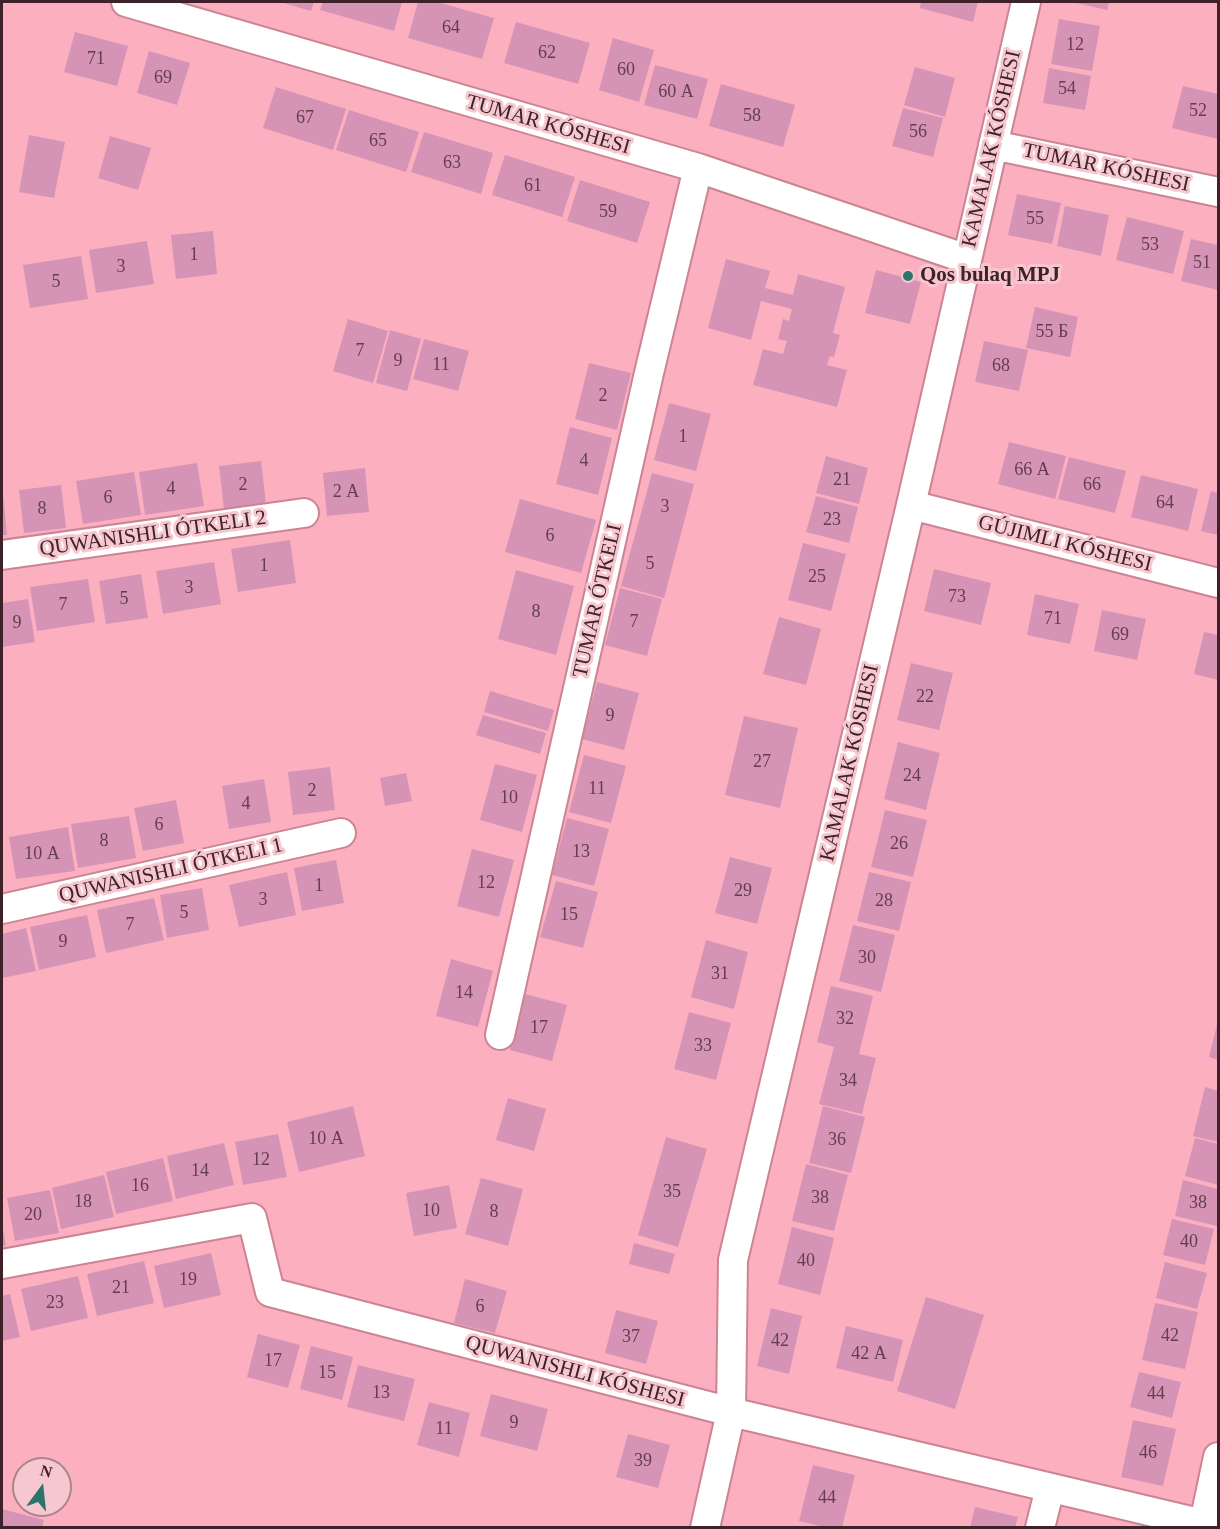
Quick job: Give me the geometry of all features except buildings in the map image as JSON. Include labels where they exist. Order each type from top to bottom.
[{"type":"street","name":"TUMAR KÓSHESI","points":[[126,2],[698,168],[967,260]]},
{"type":"street","name":"KAMALAK KÓSHESI","points":[[705,1527],[731,1412],[733,1260],[911,505],[1026,2]]},
{"type":"street","name":"TUMAR KÓSHESI","points":[[993,145],[1218,192]]},
{"type":"street","name":"TUMAR ÓTKELI","points":[[500,1035],[698,168]]},
{"type":"street","name":"GÚJIMLI KÓSHESI","points":[[911,505],[1218,583]]},
{"type":"street","points":[[2,555],[304,513]]},
{"type":"street","points":[[2,909],[341,832]]},
{"type":"street","points":[[2,1264],[252,1218],[270,1292],[731,1412],[1203,1526],[1218,1457]]},
{"type":"street","points":[[1040,1527],[1050,1488]]},
{"type":"place","name":"Qos bulaq MPJ","points":[[908,276]]}]
